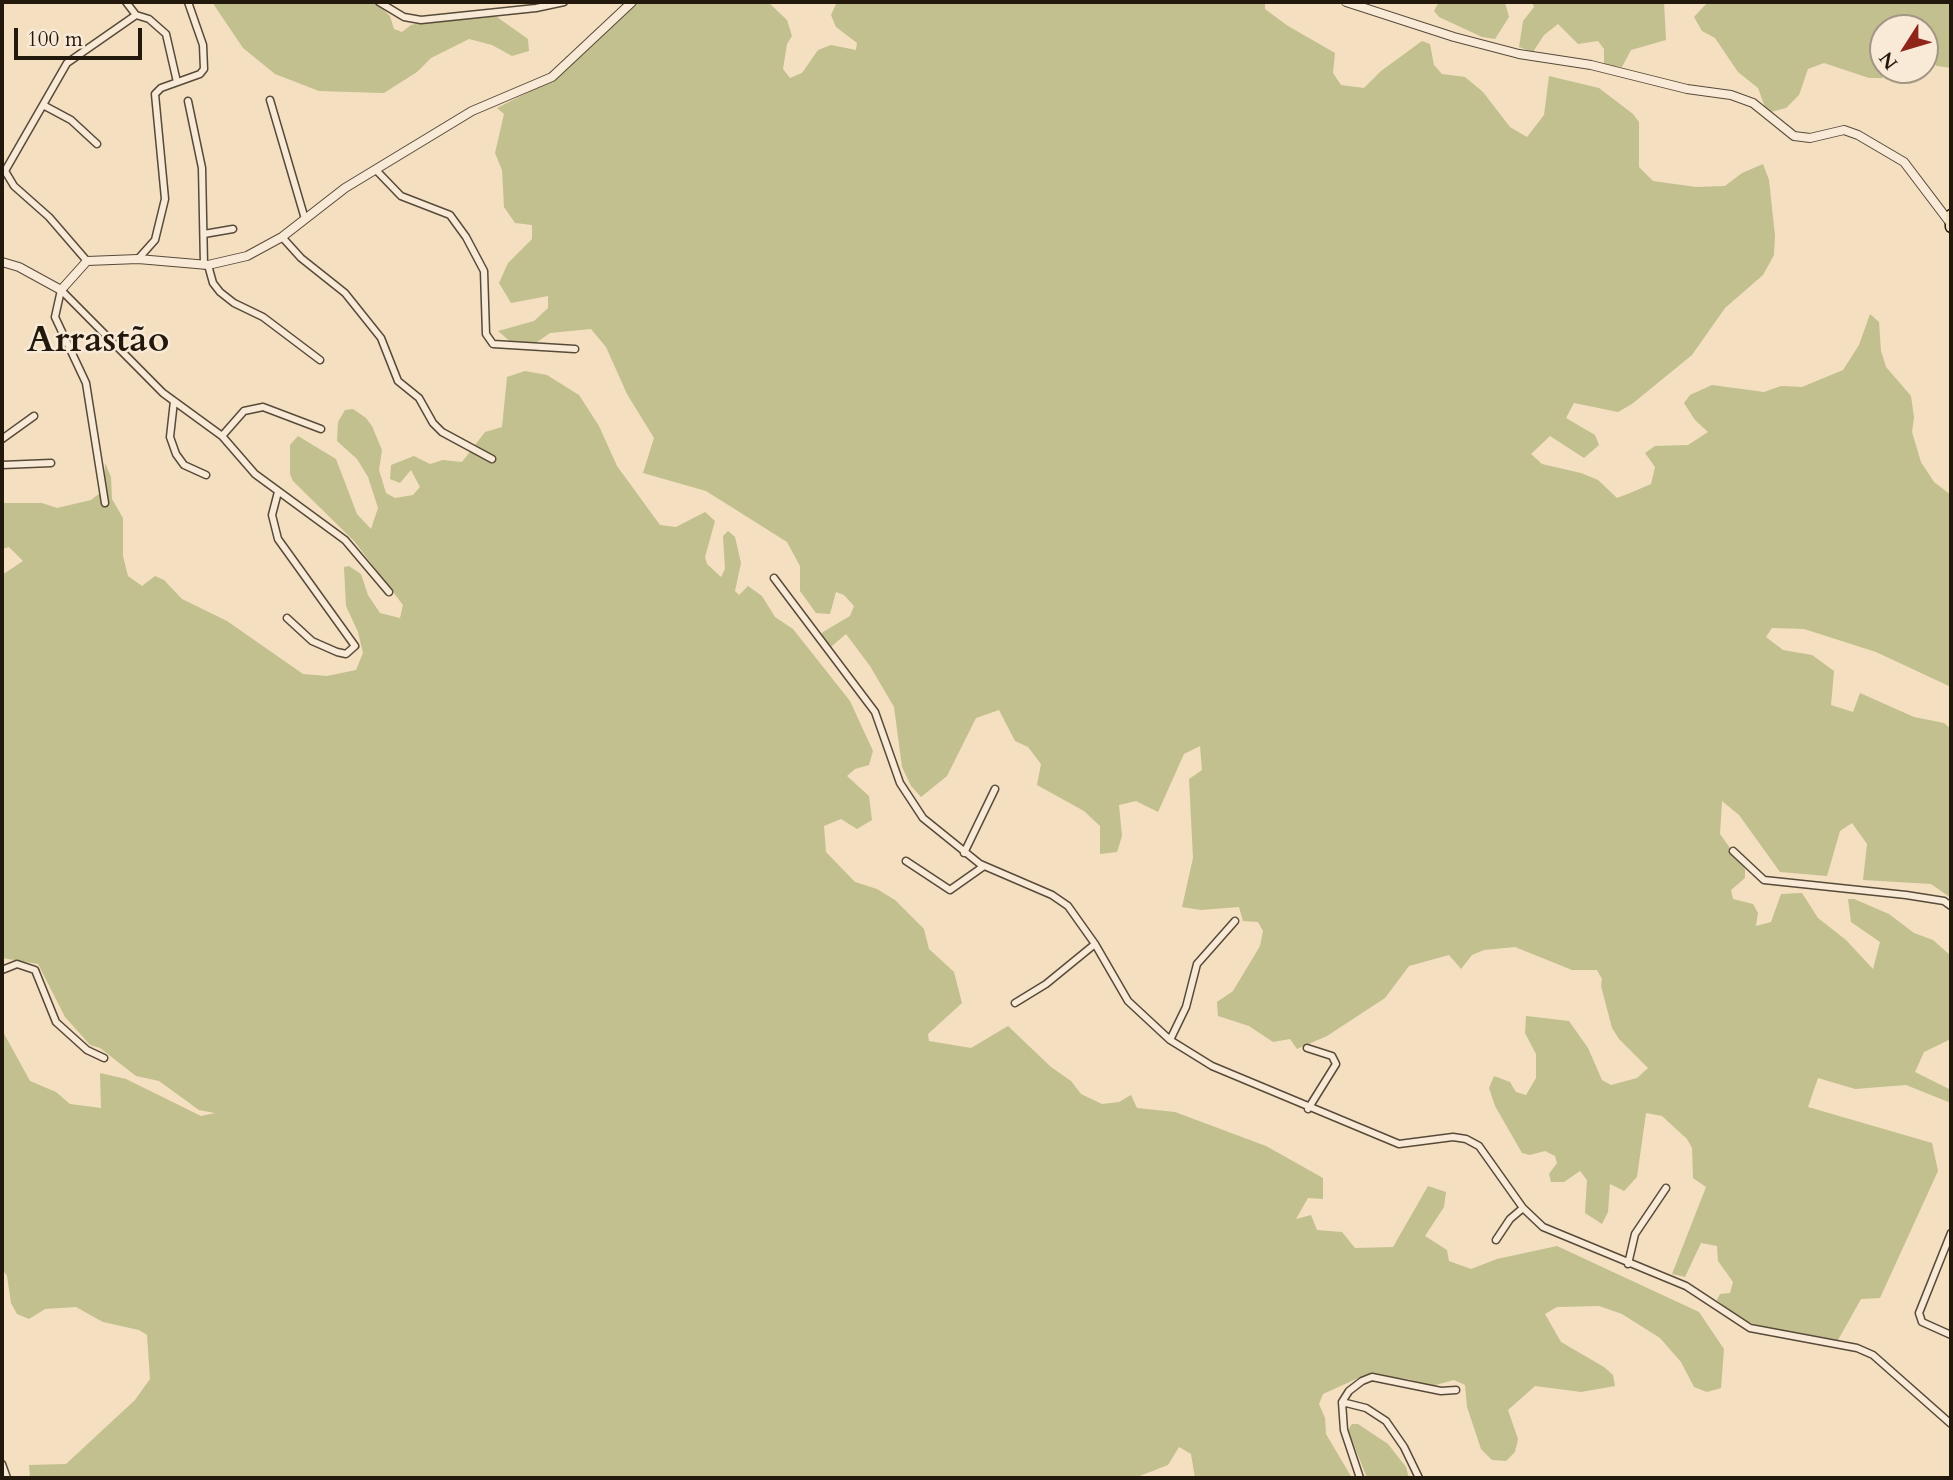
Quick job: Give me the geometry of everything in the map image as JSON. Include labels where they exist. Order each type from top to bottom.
[{"type":"main road","points":[[1951,215],[1951,226]]},
{"type":"street","points":[[126,2],[136,15],[149,19],[166,34],[177,82]]},
{"type":"street","points":[[138,259],[155,240],[165,199],[154,96],[161,88],[200,74],[206,58],[195,15],[188,2]]},
{"type":"street","points":[[379,2],[404,17],[421,20],[536,8],[564,2]]},
{"type":"street","points":[[106,503],[86,383],[55,317],[61,290],[87,261],[138,259],[206,265],[247,256],[282,237],[345,188],[472,111],[552,77],[632,2]]},
{"type":"street","points":[[1346,2],[1454,37],[1520,54],[1622,71],[1687,89],[1731,95],[1754,103],[1794,136],[1810,138],[1844,130],[1858,135],[1904,162],[1951,226]]},
{"type":"street","points":[[87,261],[58,226],[6,175],[7,165],[67,63],[136,15]]},
{"type":"street","points":[[270,100],[305,219]]},
{"type":"street","points":[[188,101],[202,168],[206,265],[213,283],[234,303],[262,317],[320,360]]},
{"type":"street","points":[[43,105],[71,120],[97,144]]},
{"type":"street","points":[[376,170],[401,196],[450,215],[466,237],[484,271],[486,334],[493,344],[575,349]]},
{"type":"street","points":[[204,234],[233,229]]},
{"type":"street","points":[[282,237],[301,258],[345,293],[381,338],[398,381],[419,398],[433,423],[442,432],[492,459]]},
{"type":"street","points":[[2,262],[19,267],[61,290],[174,401],[222,436],[255,474],[345,540],[389,592]]},
{"type":"street","points":[[174,401],[170,437],[176,454],[184,465],[206,475]]},
{"type":"street","points":[[222,436],[244,411],[263,407],[321,429]]},
{"type":"street","points":[[2,439],[34,416]]},
{"type":"street","points":[[2,466],[51,463]]},
{"type":"street","points":[[278,492],[272,515],[278,539],[355,646],[346,654],[337,652],[312,641],[286,618]]},
{"type":"street","points":[[774,578],[875,712],[900,783],[923,818],[964,853],[984,866],[1052,895],[1068,906],[1095,944],[1128,1001],[1170,1040],[1212,1066],[1399,1144],[1453,1137],[1466,1139],[1479,1146],[1522,1208],[1543,1227],[1686,1286],[1750,1328],[1865,1351],[1950,1422]]},
{"type":"street","points":[[964,853],[995,789]]},
{"type":"street","points":[[1733,851],[1758,875],[1780,884],[1906,895],[1944,901],[1951,906]]},
{"type":"street","points":[[906,861],[950,890],[984,866]]},
{"type":"street","points":[[1170,1040],[1186,1007],[1197,964],[1235,921]]},
{"type":"street","points":[[1015,1003],[1046,984],[1095,944]]},
{"type":"street","points":[[2,970],[17,964],[35,971],[56,1022],[87,1050],[104,1058]]},
{"type":"street","points":[[1307,1048],[1332,1056],[1336,1064],[1308,1108]]},
{"type":"street","points":[[1628,1264],[1635,1234],[1666,1188]]},
{"type":"street","points":[[1496,1240],[1510,1219],[1522,1208]]},
{"type":"street","points":[[1951,1233],[1919,1313],[1922,1322],[1951,1335]]},
{"type":"street","points":[[1360,1478],[1344,1430],[1342,1402],[1362,1381],[1372,1377],[1441,1391],[1456,1390]]},
{"type":"street","points":[[1342,1402],[1366,1408],[1386,1421],[1404,1447],[1419,1478]]},
{"type":"street","points":[[1950,1422],[1951,1410]]},
{"type":"street","points":[[2,1464],[7,1478]]},
{"type":"shaded area","points":[[212,2],[375,2],[390,16],[394,29],[402,32],[411,25],[447,16],[497,17],[528,39],[529,51],[512,56],[492,45],[469,39],[431,58],[417,72],[384,93],[319,91],[275,74],[243,48]]},
{"type":"shaded area","points":[[639,2],[768,2],[787,20],[792,36],[787,44],[783,69],[790,78],[802,73],[818,50],[831,45],[856,50],[857,43],[836,27],[831,15],[837,2],[1265,2],[1265,9],[1288,26],[1335,53],[1333,73],[1341,85],[1364,88],[1381,71],[1422,41],[1430,44],[1434,65],[1442,74],[1465,77],[1483,92],[1510,127],[1527,137],[1544,115],[1549,76],[1599,88],[1633,114],[1639,122],[1639,167],[1653,181],[1696,187],[1725,186],[1742,173],[1763,164],[1769,180],[1775,236],[1774,255],[1763,275],[1725,308],[1692,355],[1632,404],[1618,412],[1574,403],[1566,418],[1595,435],[1599,445],[1584,458],[1550,436],[1531,454],[1542,464],[1598,480],[1617,498],[1630,493],[1651,484],[1655,467],[1645,453],[1655,446],[1688,445],[1708,432],[1695,420],[1684,403],[1690,395],[1712,385],[1764,392],[1781,386],[1802,387],[1843,370],[1859,345],[1870,314],[1879,322],[1881,351],[1886,367],[1911,396],[1914,417],[1912,432],[1921,462],[1934,482],[1951,495],[1951,687],[1876,652],[1804,629],[1772,628],[1766,637],[1783,650],[1812,655],[1834,671],[1831,705],[1853,712],[1860,693],[1914,717],[1944,723],[1951,729],[1951,898],[1931,884],[1863,880],[1867,844],[1852,823],[1840,831],[1827,876],[1780,872],[1739,815],[1722,801],[1720,834],[1745,869],[1745,878],[1731,890],[1733,899],[1753,904],[1758,913],[1756,926],[1771,922],[1781,894],[1802,893],[1818,918],[1846,940],[1873,969],[1880,942],[1851,922],[1848,899],[1854,899],[1889,914],[1914,933],[1933,940],[1951,956],[1951,1039],[1924,1052],[1915,1072],[1951,1090],[1951,1103],[1906,1085],[1855,1089],[1818,1078],[1808,1107],[1932,1143],[1938,1171],[1880,1298],[1861,1299],[1838,1340],[1770,1329],[1739,1319],[1717,1300],[1720,1294],[1730,1293],[1733,1282],[1718,1261],[1717,1246],[1701,1243],[1685,1277],[1672,1274],[1706,1187],[1693,1178],[1692,1148],[1687,1139],[1662,1116],[1646,1113],[1637,1177],[1624,1191],[1610,1184],[1608,1212],[1602,1224],[1585,1213],[1587,1180],[1580,1171],[1564,1182],[1551,1182],[1549,1174],[1557,1163],[1555,1156],[1545,1151],[1530,1155],[1522,1153],[1495,1106],[1489,1088],[1494,1076],[1510,1082],[1516,1092],[1526,1095],[1536,1078],[1536,1054],[1525,1033],[1526,1016],[1569,1021],[1588,1048],[1602,1080],[1611,1085],[1637,1078],[1648,1068],[1619,1039],[1612,1028],[1601,986],[1602,979],[1597,970],[1572,970],[1515,947],[1484,950],[1472,955],[1461,969],[1449,955],[1409,966],[1385,998],[1327,1036],[1297,1049],[1290,1039],[1273,1042],[1249,1026],[1218,1016],[1217,1002],[1233,991],[1260,946],[1263,931],[1258,922],[1243,921],[1239,907],[1201,910],[1182,907],[1193,858],[1189,779],[1202,770],[1200,746],[1184,754],[1158,812],[1136,801],[1119,805],[1122,836],[1117,852],[1100,854],[1100,826],[1084,811],[1037,785],[1041,764],[1028,747],[1015,741],[999,710],[976,718],[947,776],[921,797],[911,786],[902,767],[894,707],[870,666],[846,634],[825,652],[816,640],[823,632],[850,616],[854,606],[844,595],[836,592],[830,614],[816,613],[800,591],[800,566],[787,542],[706,491],[643,473],[654,438],[627,394],[606,347],[591,329],[550,333],[533,345],[511,342],[498,331],[534,321],[548,308],[548,296],[511,303],[499,283],[508,263],[532,239],[532,225],[515,223],[504,207],[502,170],[495,153],[504,114],[497,108],[555,79]]},
{"type":"shaded area","points":[[1439,2],[1505,2],[1509,17],[1495,39],[1482,37],[1439,17],[1434,11]]},
{"type":"shaded area","points":[[1532,2],[1664,2],[1666,40],[1631,50],[1622,67],[1604,65],[1604,49],[1598,41],[1578,44],[1558,24],[1544,35],[1533,52],[1519,47],[1523,21],[1534,7]]},
{"type":"shaded area","points":[[1708,2],[1951,2],[1951,68],[1939,66],[1939,14],[1869,14],[1869,78],[1824,63],[1808,69],[1799,95],[1786,108],[1767,113],[1758,88],[1738,72],[1715,38],[1702,31],[1694,17]]},
{"type":"shaded area","points":[[525,371],[547,375],[579,395],[599,426],[617,466],[660,525],[676,527],[705,512],[715,521],[705,557],[707,564],[721,577],[725,569],[723,536],[728,531],[735,537],[741,563],[735,591],[739,595],[748,586],[762,596],[775,617],[793,629],[850,701],[873,751],[869,765],[855,769],[847,776],[869,796],[872,820],[857,829],[841,819],[824,826],[826,852],[855,882],[877,889],[895,900],[924,929],[929,949],[954,972],[962,1003],[928,1034],[929,1041],[971,1048],[1008,1026],[1051,1067],[1071,1081],[1081,1094],[1102,1104],[1119,1102],[1131,1095],[1137,1108],[1175,1112],[1266,1146],[1323,1178],[1323,1199],[1308,1198],[1296,1219],[1311,1215],[1317,1230],[1342,1232],[1355,1248],[1393,1247],[1428,1186],[1446,1192],[1444,1207],[1425,1236],[1447,1250],[1449,1261],[1471,1269],[1497,1259],[1557,1246],[1699,1312],[1724,1349],[1721,1388],[1707,1392],[1694,1387],[1681,1362],[1660,1338],[1622,1314],[1599,1306],[1557,1307],[1545,1314],[1561,1342],[1604,1367],[1613,1375],[1615,1386],[1581,1392],[1535,1386],[1508,1410],[1518,1439],[1515,1452],[1506,1461],[1492,1460],[1481,1449],[1467,1407],[1465,1385],[1454,1380],[1432,1386],[1408,1379],[1365,1375],[1323,1394],[1319,1404],[1325,1418],[1326,1434],[1352,1478],[1195,1478],[1191,1454],[1179,1447],[1168,1465],[1137,1477],[30,1478],[29,1465],[66,1464],[135,1400],[150,1379],[147,1335],[139,1330],[103,1322],[76,1307],[45,1309],[29,1319],[17,1314],[11,1303],[7,1276],[2,1269],[2,1030],[30,1081],[56,1092],[70,1104],[101,1108],[100,1073],[126,1079],[201,1116],[215,1113],[199,1110],[159,1081],[136,1076],[100,1048],[90,1045],[65,1017],[38,964],[2,958],[2,575],[23,561],[9,547],[2,549],[2,503],[42,503],[57,508],[91,500],[104,490],[105,463],[111,477],[112,499],[123,518],[123,556],[128,576],[142,586],[155,576],[164,580],[182,599],[227,621],[303,674],[327,676],[356,670],[363,653],[358,632],[346,606],[344,567],[349,566],[361,574],[368,595],[380,613],[400,618],[403,605],[354,541],[293,481],[290,474],[290,445],[298,436],[336,459],[357,514],[371,529],[378,508],[368,477],[357,459],[337,441],[338,422],[345,410],[353,409],[372,426],[382,450],[379,470],[386,493],[395,498],[413,495],[420,487],[411,470],[400,483],[390,479],[391,465],[414,456],[430,464],[443,460],[462,462],[485,432],[502,427],[507,377]]},
{"type":"shaded area","points":[[1352,1424],[1358,1424],[1388,1444],[1406,1467],[1409,1478],[1367,1478],[1348,1430]]},
{"type":"district","name":"Arrastão","points":[[98,342]]}]
